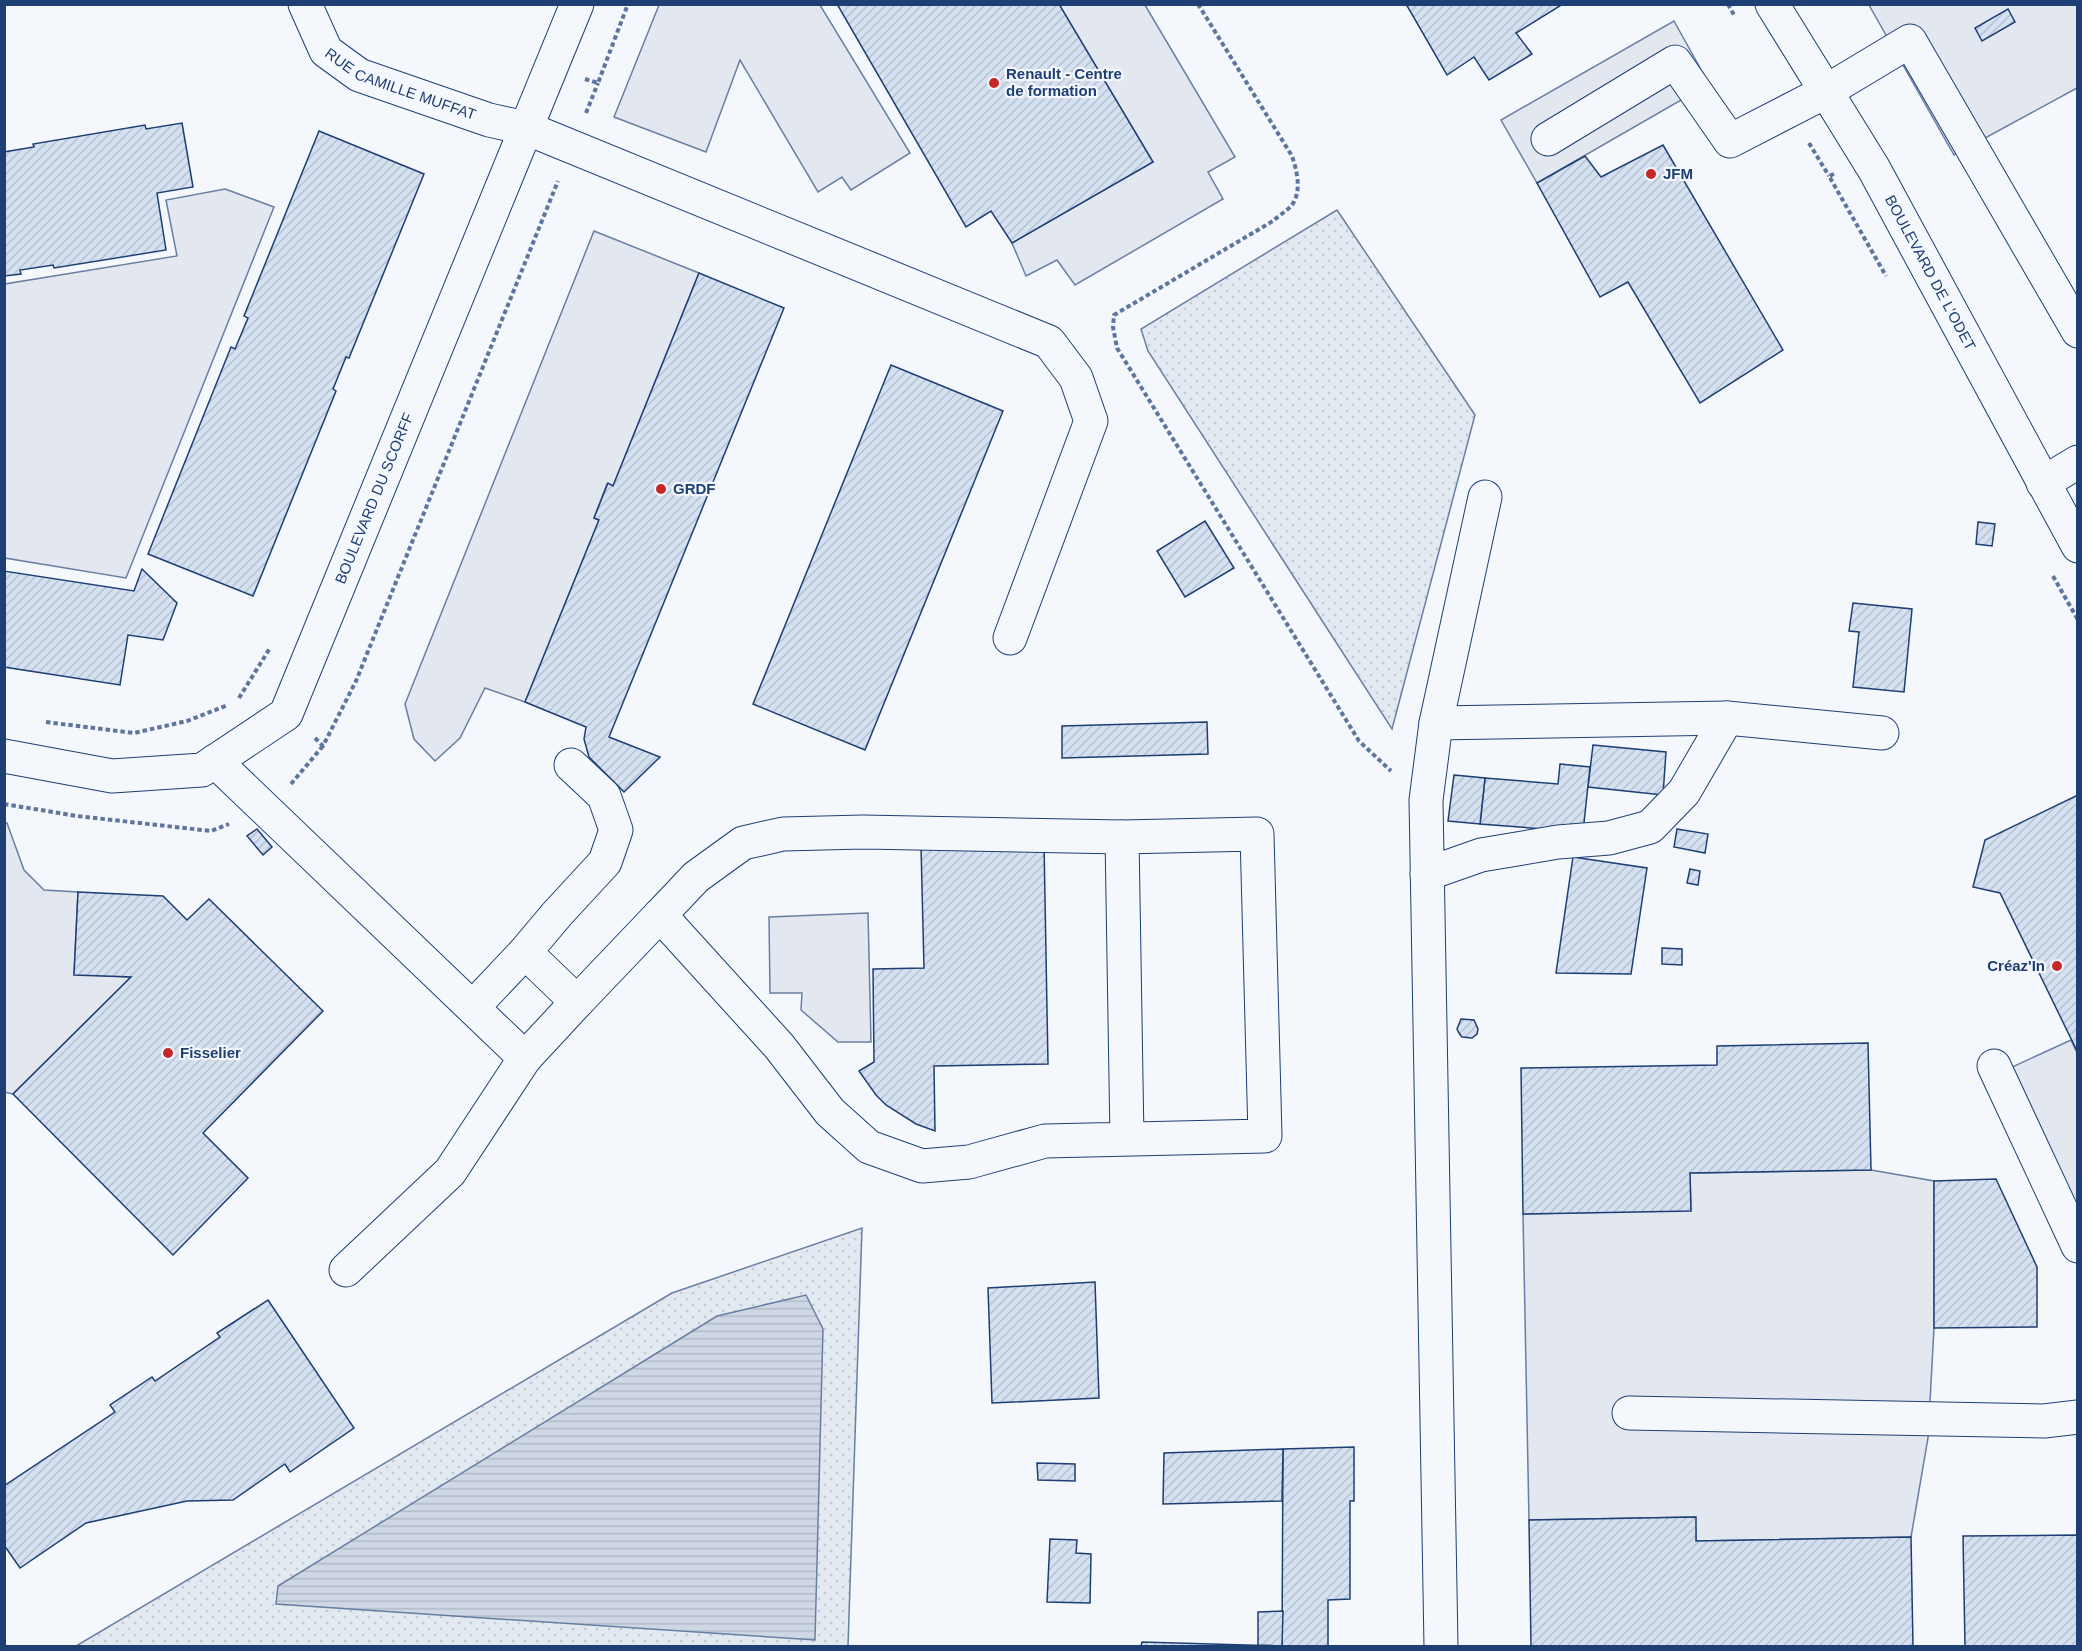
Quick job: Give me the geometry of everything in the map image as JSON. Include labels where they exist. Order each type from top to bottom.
[{"type":"street","name":"RUE CAMILLE MUFFAT","points":[[305,4],[326,51],[359,75],[489,120],[526,128],[573,146],[624,169],[1049,342],[1076,378],[1091,421],[1010,638]]},
{"type":"street","name":"BOULEVARD DU SCORFF","points":[[286,714],[577,4]]},
{"type":"street","name":"BOULEVARD DE L'ODET","points":[[1773,4],[1874,169],[2078,546]]},
{"type":"street","points":[[1548,139],[1675,62],[1730,141],[1825,92],[1910,41],[2078,331]]},
{"type":"street","points":[[2043,483],[2078,462]]},
{"type":"street","points":[[1442,1647],[1426,800],[1436,723],[1485,496]]},
{"type":"street","points":[[4,756],[112,776],[202,770],[286,714]]},
{"type":"street","points":[[1436,723],[1727,718],[1882,733]]},
{"type":"street","points":[[1427,874],[1481,855],[1558,842],[1609,838],[1650,827],[1684,792],[1727,718]]},
{"type":"street","points":[[215,761],[525,1058]]},
{"type":"street","points":[[472,1007],[525,952],[605,862],[616,830],[604,795],[571,765]]},
{"type":"street","points":[[346,1270],[450,1172],[525,1058],[660,915],[696,877],[743,843],[783,834],[863,832],[1122,837],[1257,834],[1264,1136],[1045,1141],[969,1162],[922,1166],[869,1148],[830,1112],[779,1046],[660,915]]},
{"type":"street","points":[[1122,837],[1127,1139]]},
{"type":"street","points":[[525,952],[578,1002]]},
{"type":"street","points":[[1994,1066],[2078,1246]]},
{"type":"street","points":[[1629,1413],[2044,1420],[2078,1417]]},
{"type":"path","points":[[1198,4],[1292,156],[1298,174],[1297,188],[1293,204],[1273,221],[1114,315],[1113,327],[1117,348],[1359,741],[1382,764],[1426,800]]},
{"type":"path","points":[[248,683],[323,746],[357,681],[598,83]]},
{"type":"path","points":[[40,722],[134,733],[187,721],[236,702],[271,646]]},
{"type":"shaded area","points":[[659,5],[820,5],[910,153],[851,190],[842,177],[818,192],[740,60],[706,152],[614,117]]},
{"type":"shaded area","points":[[1059,5],[1145,5],[1235,157],[1208,172],[1223,199],[1075,285],[1057,260],[1026,276],[1012,243],[1153,162]]},
{"type":"shaded area","points":[[1869,5],[2077,5],[2077,88],[1954,155]]},
{"type":"shaded area","points":[[1674,21],[1709,84],[1537,183],[1501,120]]},
{"type":"shaded area","points":[[225,189],[274,207],[126,578],[5,558],[5,284],[177,256],[166,200]]},
{"type":"shaded area","points":[[1337,210],[1475,415],[1392,729],[1148,351],[1141,329]]},
{"type":"shaded area","points":[[594,231],[699,273],[613,486],[607,484],[594,518],[599,520],[525,702],[485,688],[460,738],[435,761],[414,739],[405,704]]},
{"type":"shaded area","points":[[4,823],[7,823],[24,870],[44,890],[78,892],[74,974],[131,977],[13,1094],[4,1092]]},
{"type":"shaded area","points":[[868,913],[871,1042],[838,1042],[801,1010],[802,993],[770,993],[769,917]]},
{"type":"shaded area","points":[[2071,1040],[2077,1053],[2077,1246],[1997,1074]]},
{"type":"shaded area","points":[[1871,1170],[1934,1181],[1934,1328],[1928,1438],[1911,1537],[1696,1541],[1695,1517],[1529,1520],[1523,1214],[1691,1210],[1690,1173]]},
{"type":"shaded area","points":[[862,1228],[848,1646],[76,1646],[672,1293]]},
{"type":"shaded area","points":[[806,1295],[823,1329],[815,1640],[276,1604],[278,1586],[717,1316]]},
{"type":"building","name":"Renault - Centre de formation","points":[[837,4],[1059,4],[1153,162],[1012,243],[991,211],[966,227]]},
{"type":"building","points":[[1406,4],[1563,4],[1516,33],[1532,54],[1489,80],[1474,57],[1447,75]]},
{"type":"building","points":[[2008,9],[2015,22],[1982,41],[1975,28]]},
{"type":"building","points":[[182,123],[193,187],[157,193],[166,250],[54,268],[53,265],[20,270],[21,274],[4,276],[4,152],[34,147],[33,144],[145,125],[146,129]]},
{"type":"building","points":[[319,131],[424,174],[349,358],[346,357],[333,389],[336,391],[253,596],[148,554],[231,347],[235,349],[248,318],[244,316]]},
{"type":"building","points":[[1663,145],[1783,350],[1700,403],[1628,282],[1600,297],[1537,183],[1585,156],[1601,177]]},
{"type":"building","points":[[699,273],[784,308],[609,737],[660,757],[624,792],[589,757],[584,739],[586,727],[525,702],[599,520],[594,518],[608,483],[613,486]]},
{"type":"building","points":[[891,365],[1003,411],[865,750],[753,704]]},
{"type":"building","points":[[1205,521],[1234,568],[1185,597],[1157,551]]},
{"type":"building","points":[[1978,522],[1995,524],[1992,546],[1976,544]]},
{"type":"building","points":[[142,569],[177,603],[163,640],[128,635],[120,685],[4,667],[4,571],[134,591]]},
{"type":"building","points":[[1853,603],[1912,609],[1904,692],[1853,687],[1859,632],[1849,631]]},
{"type":"building","points":[[1207,722],[1208,754],[1062,758],[1062,726]]},
{"type":"building","points":[[1593,745],[1666,752],[1663,795],[1588,787]]},
{"type":"building","points":[[1560,764],[1590,767],[1583,832],[1480,824],[1485,778],[1558,784]]},
{"type":"building","points":[[1454,775],[1485,778],[1480,824],[1448,821]]},
{"type":"building","name":"Créaz'In","points":[[2078,795],[2078,1053],[2000,893],[1973,887],[1985,840]]},
{"type":"building","points":[[257,829],[272,847],[263,855],[247,836]]},
{"type":"building","points":[[1677,829],[1708,834],[1705,853],[1674,847]]},
{"type":"building","points":[[1044,843],[1048,1064],[934,1066],[935,1131],[916,1124],[886,1105],[859,1071],[874,1062],[873,969],[924,968],[921,846]]},
{"type":"building","points":[[1573,857],[1647,868],[1631,974],[1556,973]]},
{"type":"building","points":[[1690,869],[1700,871],[1698,885],[1687,883]]},
{"type":"building","name":"Fisselier","points":[[78,892],[163,896],[187,920],[209,899],[323,1011],[203,1133],[248,1178],[173,1255],[13,1094],[131,977],[74,975]]},
{"type":"building","points":[[1662,948],[1682,949],[1682,965],[1662,964]]},
{"type":"building","points":[[1461,1019],[1474,1020],[1478,1029],[1477,1034],[1472,1038],[1462,1037],[1459,1033],[1457,1029]]},
{"type":"building","points":[[1868,1043],[1871,1170],[1690,1173],[1691,1211],[1523,1214],[1521,1068],[1717,1065],[1717,1046]]},
{"type":"building","points":[[1996,1179],[2037,1267],[2037,1327],[1934,1328],[1934,1181]]},
{"type":"building","points":[[1095,1282],[1099,1398],[992,1403],[988,1288]]},
{"type":"building","points":[[268,1300],[354,1428],[290,1472],[285,1464],[233,1500],[187,1501],[86,1523],[20,1568],[4,1545],[4,1486],[115,1412],[110,1405],[152,1377],[155,1381],[220,1337],[217,1333]]},
{"type":"building","points":[[1354,1447],[1354,1501],[1350,1501],[1350,1599],[1328,1600],[1328,1646],[1282,1646],[1283,1449]]},
{"type":"building","points":[[1283,1449],[1282,1501],[1163,1504],[1164,1453]]},
{"type":"building","points":[[1037,1463],[1075,1464],[1075,1481],[1038,1480]]},
{"type":"building","points":[[1696,1517],[1696,1541],[1911,1537],[1913,1646],[1531,1646],[1529,1520]]},
{"type":"building","points":[[2078,1535],[2078,1646],[1965,1646],[1963,1536]]},
{"type":"building","points":[[1050,1539],[1077,1540],[1076,1553],[1091,1554],[1090,1603],[1047,1602]]},
{"type":"building","points":[[1283,1611],[1282,1646],[1258,1645],[1258,1612]]},
{"type":"building","points":[[1142,1642],[1282,1646],[1141,1646]]},
{"type":"place","name":"Renault - Centre de formation","points":[[994,83]]},
{"type":"place","name":"JFM","points":[[1651,174]]},
{"type":"place","name":"GRDF","points":[[661,489]]},
{"type":"place","name":"Créaz'In","points":[[2057,966]]},
{"type":"place","name":"Fisselier","points":[[168,1053]]}]
